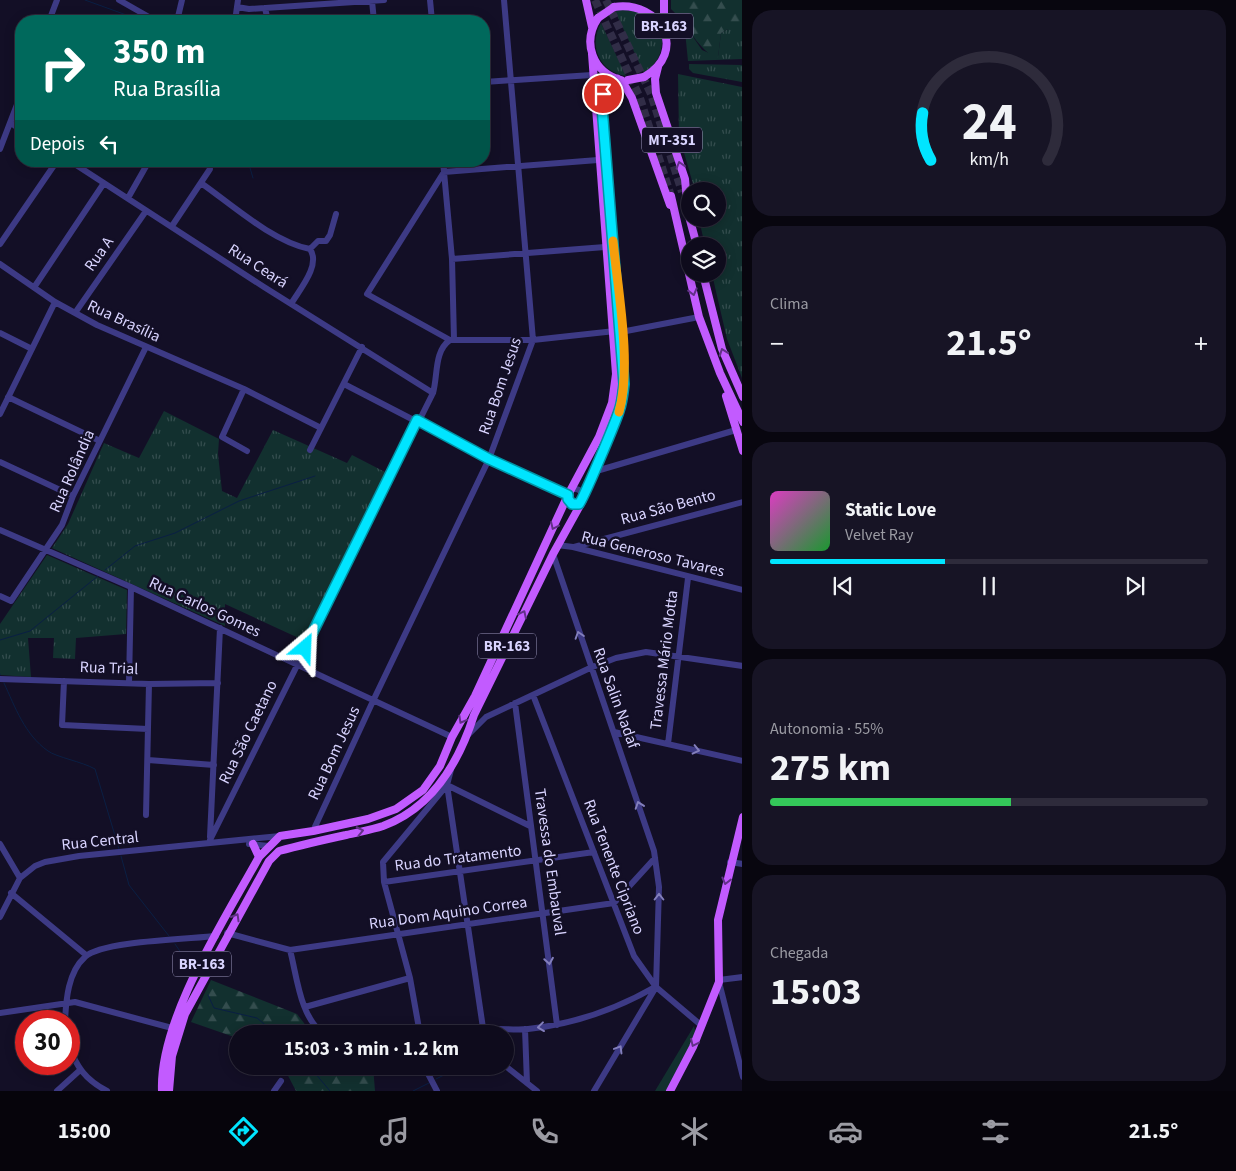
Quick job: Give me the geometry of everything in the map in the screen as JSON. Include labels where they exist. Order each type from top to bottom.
[{"type":"main road","name":"BR-163","points":[[169,1091],[172,1056],[178,1031],[227,933],[269,861],[279,851],[382,826],[403,817],[425,801],[452,765],[467,736],[474,715],[553,554],[583,500],[592,472],[619,411],[624,384],[605,247],[592,75],[591,13],[586,0]]},
{"type":"main road","points":[[664,0],[664,26]]},
{"type":"main road","name":"BR-163","points":[[630,2],[650,10],[664,26],[667,47],[658,67]]},
{"type":"main road","points":[[592,29],[598,18],[614,7],[630,2]]},
{"type":"main road","points":[[592,54],[602,70],[618,79],[628,80],[644,77],[658,67]]},
{"type":"main road","name":"MT-351","points":[[658,67],[655,79],[656,93],[684,182]]},
{"type":"main road","name":"BR-163","points":[[162,1091],[164,1064],[172,1028],[216,936],[268,846],[280,836],[368,819],[396,808],[423,790],[440,766],[452,738],[475,696],[568,495],[599,437],[612,403],[616,374],[618,331],[602,102],[604,91],[618,79]]},
{"type":"main road","name":"MT-351","points":[[618,79],[632,98],[666,199],[673,211],[700,317],[712,352],[742,422]]},
{"type":"main road","points":[[671,196],[673,211]]},
{"type":"main road","points":[[705,282],[722,349],[742,396]]},
{"type":"main road","points":[[712,352],[742,451]]},
{"type":"main road","points":[[452,738],[462,740],[467,736]]},
{"type":"main road","points":[[671,1091],[702,1026],[719,981],[717,955],[718,920],[742,816]]},
{"type":"main road","points":[[307,843],[312,838],[313,831]]},
{"type":"main road","points":[[253,844],[260,857]]},
{"type":"main road","points":[[268,846],[279,851]]},
{"type":"street","points":[[51,15],[57,0]]},
{"type":"street","points":[[119,0],[127,2],[147,15]]},
{"type":"street","points":[[179,15],[182,0]]},
{"type":"street","points":[[238,3],[265,8],[384,0]]},
{"type":"street","points":[[430,0],[431,15]]},
{"type":"street","name":"Rua Bom Jesus","points":[[313,831],[489,459],[533,340],[524,254],[519,166],[504,0]]},
{"type":"street","points":[[372,1],[373,15]]},
{"type":"street","points":[[265,8],[267,15]]},
{"type":"street","points":[[490,82],[592,75]]},
{"type":"street","points":[[0,149],[15,110]]},
{"type":"street","points":[[10,123],[15,126]]},
{"type":"street","points":[[444,172],[598,160]]},
{"type":"street","points":[[0,244],[53,167]]},
{"type":"street","name":"Rua Ceará","points":[[79,167],[432,393]]},
{"type":"street","points":[[128,198],[146,167]]},
{"type":"street","points":[[172,226],[210,167]]},
{"type":"street","points":[[444,167],[452,259],[452,340]]},
{"type":"street","points":[[444,172],[367,294],[452,340],[533,340],[618,331],[700,317]]},
{"type":"street","points":[[35,286],[104,183]]},
{"type":"street","points":[[201,183],[266,229],[298,247],[310,249],[314,255],[314,264],[291,304]]},
{"type":"street","name":"Rua A","points":[[75,314],[146,211]]},
{"type":"street","points":[[310,249],[318,241],[326,241],[330,235],[336,214]]},
{"type":"street","points":[[452,259],[605,247]]},
{"type":"street","name":"Rua Brasília","points":[[0,264],[75,314],[244,389],[321,428]]},
{"type":"street","points":[[0,414],[55,302]]},
{"type":"street","points":[[0,333],[32,348]]},
{"type":"street","name":"Rua São Caetano","points":[[210,842],[432,393],[437,378],[440,350],[452,340]]},
{"type":"street","name":"Rua Rolândia","points":[[0,596],[11,601],[62,525],[146,346]]},
{"type":"street","points":[[310,450],[362,347]]},
{"type":"street","points":[[344,384],[417,420],[489,459],[568,495]]},
{"type":"street","points":[[244,389],[222,437],[247,451]]},
{"type":"street","points":[[8,397],[100,441]]},
{"type":"street","points":[[592,472],[736,430]]},
{"type":"street","points":[[0,462],[74,496]]},
{"type":"street","points":[[574,490],[578,490],[583,495],[583,500],[579,504],[572,504],[568,499],[568,495],[574,490]]},
{"type":"street","name":"Rua São Bento","points":[[573,547],[742,502]]},
{"type":"street","name":"Rua Carlos Gomes","points":[[0,530],[131,587],[452,738]]},
{"type":"street","name":"Rua Generoso Tavares","points":[[558,545],[573,547],[688,578],[742,590]]},
{"type":"street","name":"Rua Salin Nadaf","points":[[553,554],[590,668],[614,732],[654,851],[659,886],[656,987]]},
{"type":"street","name":"Travessa Mário Motta","points":[[668,744],[688,578]]},
{"type":"street","points":[[130,683],[131,587]]},
{"type":"street","name":"Rua São Caetano","points":[[210,842],[220,628]]},
{"type":"street","points":[[467,736],[486,718],[590,668],[616,658],[646,652],[678,655],[742,666]]},
{"type":"street","name":"Rua Trial","points":[[0,679],[149,684],[218,683]]},
{"type":"street","points":[[64,681],[62,725],[148,729]]},
{"type":"street","points":[[146,815],[149,684]]},
{"type":"street","name":"Rua Tenente Cipriano","points":[[533,696],[634,956],[656,987],[702,1026]]},
{"type":"street","name":"Travessa do Embauval","points":[[515,703],[558,1025]]},
{"type":"street","points":[[474,715],[478,718],[486,718]]},
{"type":"street","points":[[614,732],[742,761]]},
{"type":"street","points":[[148,760],[214,766]]},
{"type":"street","points":[[452,765],[447,785],[483,1025]]},
{"type":"street","points":[[447,785],[530,826]]},
{"type":"street","points":[[418,1025],[410,978],[384,882],[383,862],[447,785]]},
{"type":"street","name":"Rua Central","points":[[233,842],[280,836]]},
{"type":"street","name":"Rua Central","points":[[0,917],[20,878],[35,866],[55,860],[210,842],[233,842],[268,846]]},
{"type":"street","points":[[0,844],[20,878]]},
{"type":"street","name":"Rua do Tratamento","points":[[384,882],[535,862],[594,852]]},
{"type":"street","points":[[614,903],[655,858]]},
{"type":"street","points":[[730,862],[742,864]]},
{"type":"street","points":[[11,893],[86,955]]},
{"type":"street","name":"Rua Dom Aquino Correa","points":[[227,933],[290,950],[614,903]]},
{"type":"street","points":[[66,1010],[69,988],[79,963],[86,955],[109,946],[216,936]]},
{"type":"street","points":[[290,950],[305,1007],[315,1025]]},
{"type":"street","points":[[742,977],[719,981],[742,1077]]},
{"type":"street","points":[[305,1007],[410,978]]},
{"type":"street","points":[[514,1029],[525,1030],[558,1025],[597,1015],[656,987]]},
{"type":"street","points":[[594,1091],[656,987]]},
{"type":"street","points":[[0,1013],[75,1002],[172,1028]]},
{"type":"street","points":[[525,1030],[527,1083]]},
{"type":"street","points":[[734,1039],[742,1038]]},
{"type":"street","points":[[80,1072],[95,1085],[107,1091]]},
{"type":"street","points":[[514,1073],[537,1091]]},
{"type":"street","points":[[57,1091],[75,1075]]},
{"type":"street","points":[[429,1075],[437,1091]]},
{"type":"street","points":[[274,1091],[281,1081]]},
{"type":"green space","points":[[671,0],[742,0],[742,29],[728,29],[721,33],[718,57],[715,58],[702,47],[671,9]]},
{"type":"green space","points":[[621,9],[647,13],[662,33],[662,46],[657,61],[644,73],[615,11]]},
{"type":"green space","points":[[680,18],[702,50],[718,57],[721,33],[728,29],[742,29],[742,59],[688,61],[685,31]]},
{"type":"green space","points":[[601,23],[626,76],[617,74],[609,69],[599,57],[596,49],[596,40]]},
{"type":"green space","points":[[689,64],[742,65],[742,82],[693,73],[689,69]]},
{"type":"green space","points":[[678,74],[742,87],[742,378],[727,339],[714,282],[726,282],[726,237],[703,237],[701,227],[726,227],[726,182],[692,182],[679,135]]},
{"type":"green space","points":[[164,411],[219,439],[218,454],[222,491],[237,498],[273,430],[347,463],[352,455],[385,472],[303,640],[225,604],[225,626],[52,548],[68,524],[104,443],[139,458]]},
{"type":"green space","points":[[47,555],[127,590],[126,634],[76,638],[75,659],[53,658],[54,638],[28,638],[31,677],[0,675],[0,624]]},
{"type":"green space","points":[[211,980],[297,1014],[305,1025],[229,1025],[229,1035],[191,1022]]},
{"type":"green space","points":[[694,1026],[696,1035],[669,1091],[655,1091]]},
{"type":"green space","points":[[288,1075],[374,1075],[375,1091],[296,1091]]},
{"type":"waterway","points":[[85,0],[126,15]]},
{"type":"waterway","points":[[250,167],[253,178]]},
{"type":"waterway","points":[[105,570],[135,546],[175,533],[239,501],[315,476]]},
{"type":"waterway","points":[[0,640],[30,631],[98,576]]},
{"type":"waterway","points":[[4,683],[27,729],[40,744],[52,753],[95,769],[119,849]]},
{"type":"waterway","points":[[121,856],[129,885],[169,936]]},
{"type":"waterway","points":[[175,944],[193,970]]},
{"type":"waterway","points":[[208,995],[214,1008],[257,1018],[265,1025]]},
{"type":"waterway","points":[[317,1075],[330,1091]]},
{"type":"waterway","points":[[436,1079],[444,1075]]},
{"type":"waterway","points":[[413,1091],[429,1083]]},
{"type":"tunnel","points":[[595,0],[640,98],[671,196]]},
{"type":"tunnel","points":[[606,0],[651,94],[681,189]]},
{"type":"slow traffic","points":[[613,241],[624,355],[624,384],[619,412]]},
{"type":"route","points":[[305,648],[417,420],[489,459],[568,495],[569,502],[572,504],[579,504],[583,500],[592,472],[619,411],[624,384],[624,355],[611,223],[602,107],[603,94]]}]
